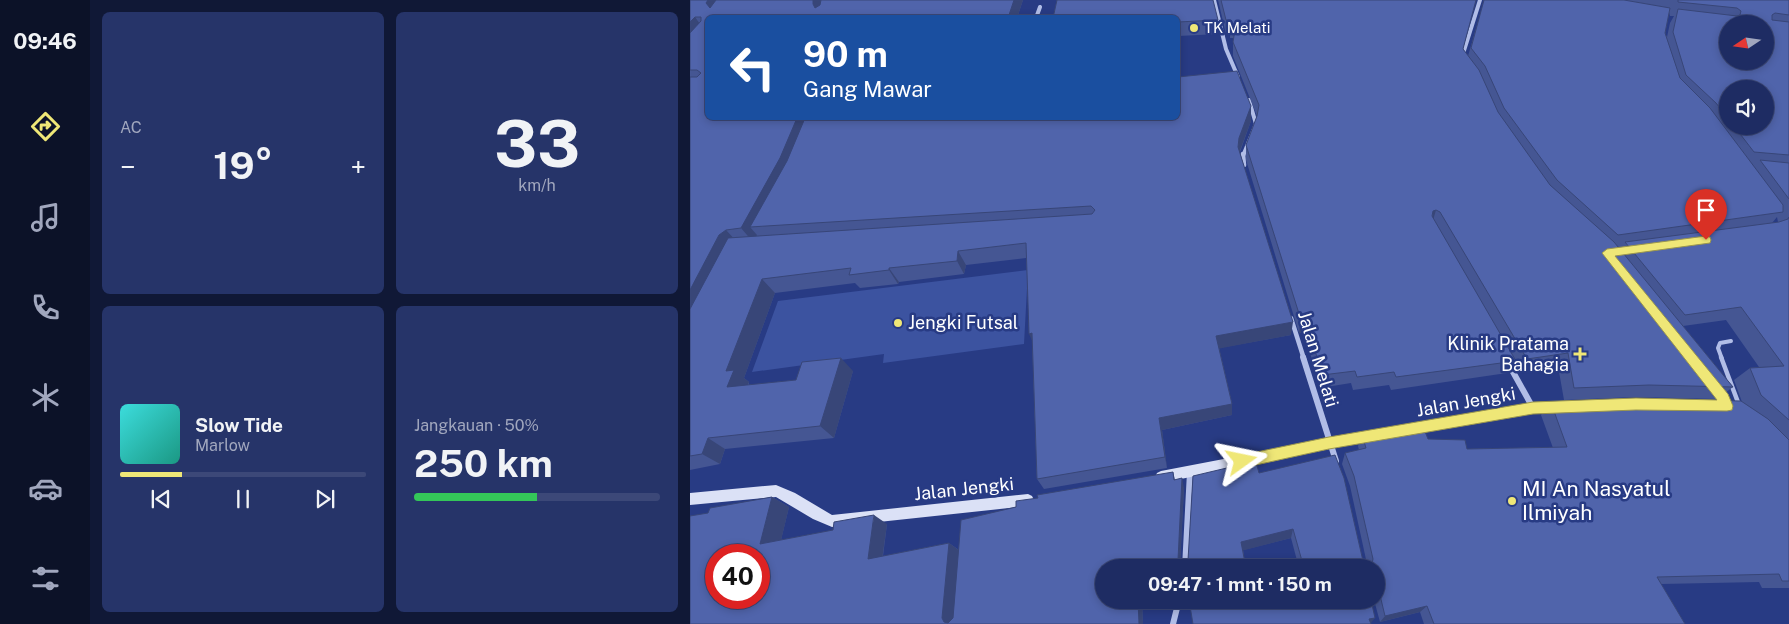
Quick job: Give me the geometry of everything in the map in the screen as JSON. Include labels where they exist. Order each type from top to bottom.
[{"type":"street","points":[[1214,0],[1226,49],[1237,81]]},
{"type":"street","points":[[1462,63],[1480,0]]},
{"type":"street","points":[[1037,15],[1040,8]]},
{"type":"street","points":[[1246,172],[1242,160],[1244,147],[1255,127],[1256,120],[1247,97]]},
{"type":"street","name":"Jalan Melati","points":[[1289,312],[1329,443],[1339,469]]},
{"type":"street","points":[[1504,357],[1533,408]]},
{"type":"street","points":[[1727,406],[1742,414]]},
{"type":"street","name":"Jalan Jengki","points":[[1151,479],[1392,432],[1533,408],[1571,407]]},
{"type":"street","points":[[1185,559],[1190,472]]},
{"type":"street","name":"Jalan Jengki","points":[[690,499],[776,491],[790,495],[820,517],[832,521],[968,512],[1044,497]]},
{"type":"street","points":[[1173,624],[1176,609]]},
{"type":"lane","points":[[1731,341],[1720,343],[1718,348],[1742,414]]},
{"type":"shaded area","name":"Jengki Futsal","points":[[1028,270],[1024,344],[883,363],[884,354],[752,372],[778,301]]},
{"type":"building","points":[[690,0],[708,0],[706,3],[710,8],[716,0],[813,0],[815,8],[820,5],[821,0],[1014,0],[1009,15],[705,15],[705,120],[796,120],[780,158],[741,228],[726,230],[719,235],[690,290],[690,77],[697,77],[701,73],[697,70],[690,70],[690,33],[701,21],[701,17],[695,17],[690,22]]},
{"type":"building","points":[[1057,0],[1213,0],[1218,20],[1180,22],[1180,15],[1054,15]]},
{"type":"building","points":[[1221,0],[1476,0],[1463,49],[1479,70],[1498,112],[1550,185],[1614,242],[1733,387],[1649,385],[1574,388],[1568,353],[1527,359],[1440,212],[1436,210],[1433,211],[1432,216],[1516,361],[1396,377],[1394,372],[1357,377],[1355,371],[1322,375],[1306,319],[1301,320],[1246,145],[1259,105],[1233,42],[1236,24],[1230,24],[1231,20],[1226,20]]},
{"type":"building","points":[[1484,0],[1624,0],[1670,8],[1665,33],[1680,78],[1710,108],[1719,120],[1719,135],[1730,135],[1783,205],[1783,212],[1618,235],[1557,180],[1504,108],[1485,66],[1471,48]]},
{"type":"building","points":[[1678,0],[1789,0],[1789,15],[1775,13],[1772,15],[1740,15],[1741,11],[1737,8],[1678,2]]},
{"type":"building","points":[[1678,9],[1729,15],[1719,15],[1719,70],[1774,70],[1774,20],[1789,22],[1789,155],[1754,152],[1741,135],[1774,135],[1774,80],[1719,80],[1719,107],[1686,75],[1673,32]]},
{"type":"building","points":[[1237,71],[1251,106],[1239,138],[1238,147],[1293,322],[1216,336],[1232,404],[1159,418],[1165,457],[1037,479],[1032,333],[1029,334],[1026,243],[958,251],[957,261],[889,268],[889,270],[849,275],[851,268],[762,279],[726,371],[734,370],[727,387],[796,380],[802,362],[841,358],[820,426],[708,438],[702,454],[690,456],[690,309],[728,238],[1092,214],[1095,210],[1091,206],[750,227],[787,161],[804,120],[1180,120],[1180,77]]},
{"type":"building","points":[[1760,160],[1789,163],[1789,199]]},
{"type":"building","points":[[1789,217],[1789,420],[1761,395],[1750,368],[1784,366],[1741,307],[1685,315],[1625,242],[1779,222]]},
{"type":"building","points":[[1649,399],[1741,401],[1768,419],[1789,440],[1789,581],[1782,581],[1779,574],[1657,577],[1685,624],[1434,624],[1427,606],[1385,616],[1383,609],[1385,609],[1385,559],[1373,559],[1354,476],[1345,453],[1366,448],[1362,435],[1422,424],[1428,439],[1465,440],[1467,449],[1567,447],[1551,403]]},
{"type":"building","points":[[1254,455],[1259,473],[1335,455],[1344,478],[1363,559],[1301,559],[1293,529],[1241,542],[1244,559],[1188,559],[1193,476],[1231,467],[1229,461]]},
{"type":"building","points":[[1173,472],[1174,480],[1182,478],[1178,559],[1095,559],[1095,609],[1138,609],[1139,624],[690,624],[690,516],[708,513],[710,508],[772,497],[760,544],[833,530],[834,522],[874,515],[868,559],[949,543],[942,618],[944,622],[948,623],[953,618],[961,520],[1016,507],[1016,501],[1038,498],[1037,495]]},
{"type":"building","points":[[1190,609],[1373,609],[1375,618],[1369,619],[1371,624],[1193,624]]},
{"type":"place","name":"TK Melati","points":[[1194,28]]},
{"type":"place","name":"Jengki Futsal","points":[[898,323]]},
{"type":"place","name":"Klinik Pratama Bahagia","points":[[1580,354]]},
{"type":"place","name":"MI An Nasyatul Ilmiyah","points":[[1512,501]]},
{"type":"route","points":[[1242,461],[1329,443],[1533,408],[1636,404],[1727,406],[1723,398],[1607,253],[1706,240]]}]
